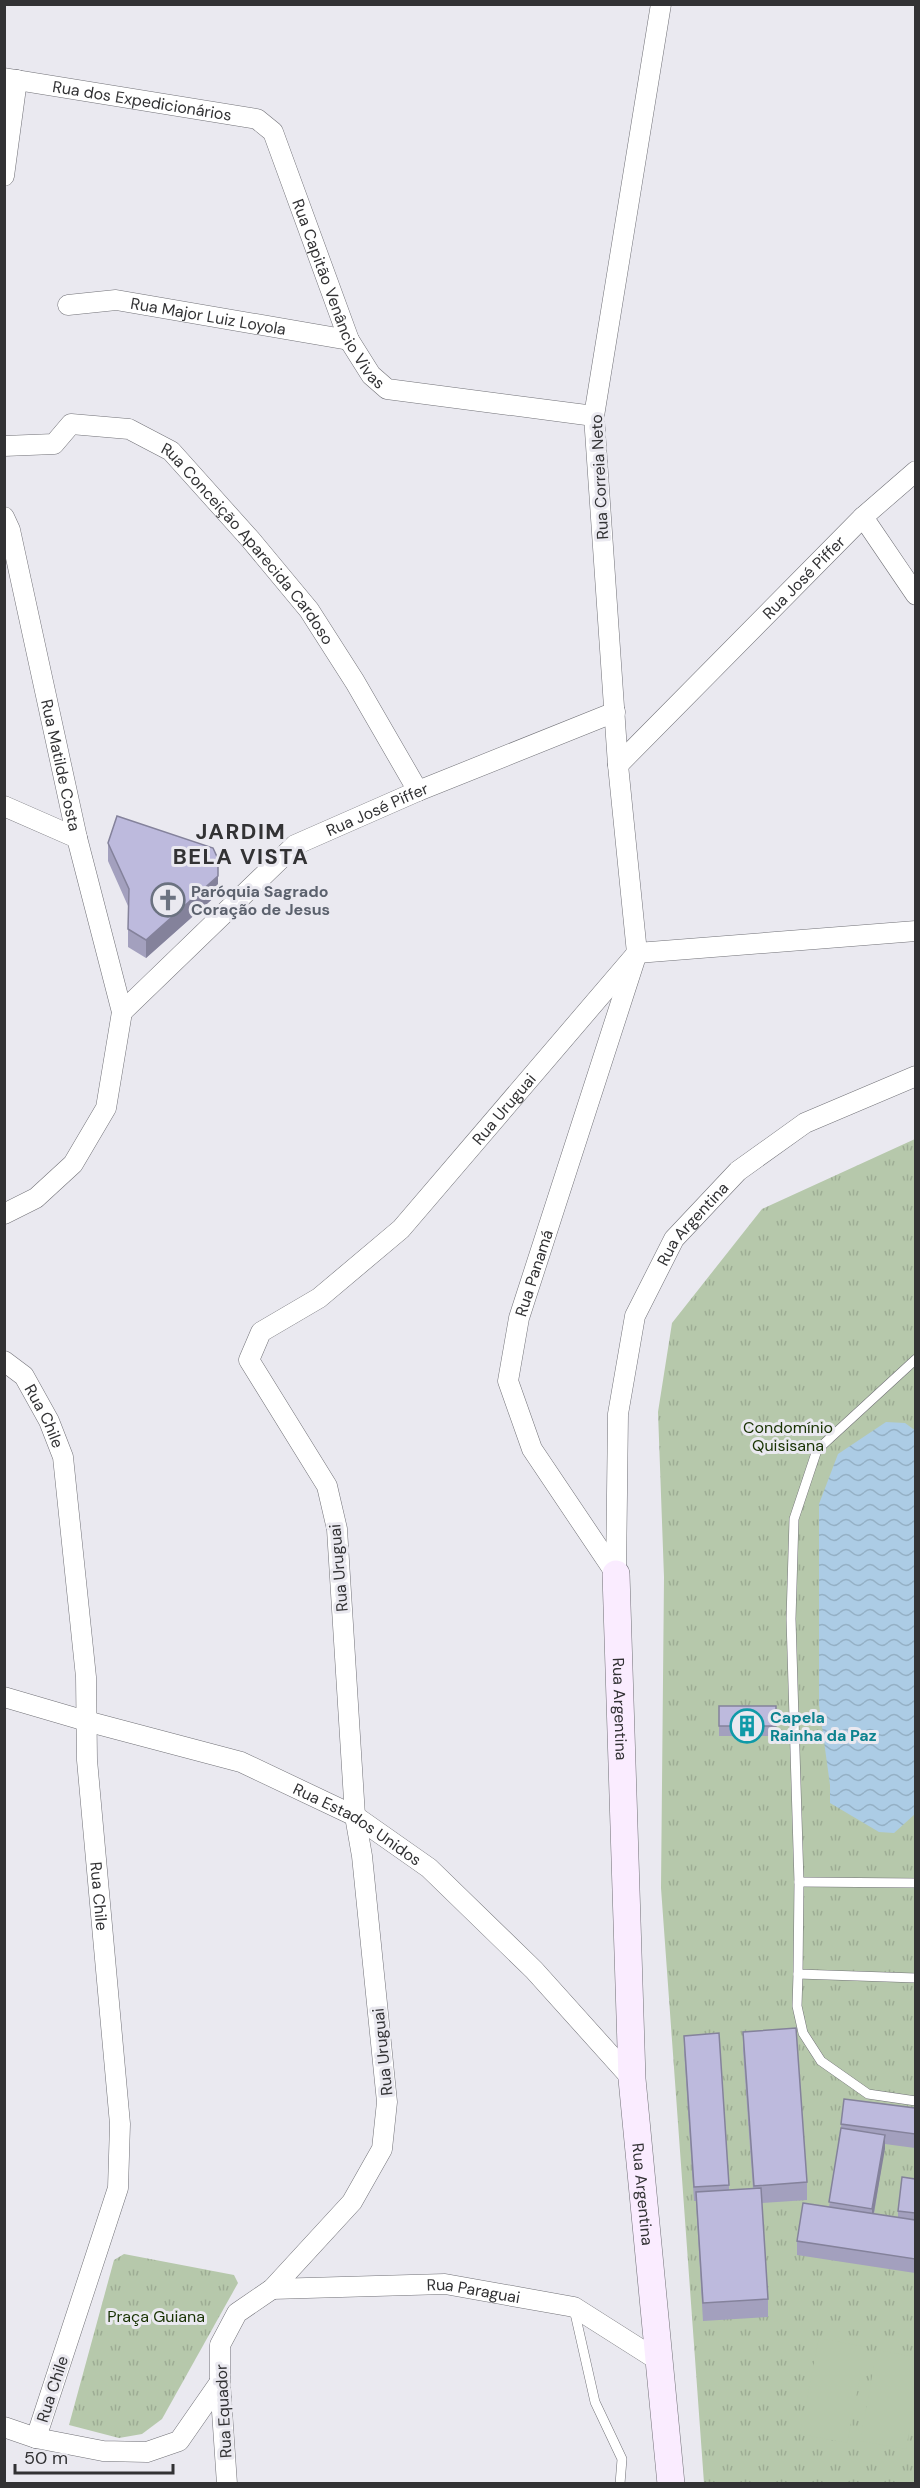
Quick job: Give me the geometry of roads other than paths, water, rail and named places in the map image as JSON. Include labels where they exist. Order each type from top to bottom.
[{"type":"street","name":"Rua Correia Neto","points":[[637,953],[618,765],[594,416],[661,4]]},
{"type":"street","name":"Rua dos Expedicionários","points":[[11,79],[257,118],[273,132]]},
{"type":"street","points":[[4,176],[11,79]]},
{"type":"street","name":"Rua Capitão Venâncio Vivas","points":[[273,132],[349,340],[372,375],[387,388],[594,416]]},
{"type":"street","name":"Rua Major Luiz Loyola","points":[[68,304],[116,300],[349,340]]},
{"type":"street","name":"Rua Conceição Aparecida Cardoso","points":[[4,446],[54,444],[71,424],[129,429],[171,451],[250,539],[309,610],[355,682],[418,791]]},
{"type":"street","name":"Rua José Piffer","points":[[618,765],[863,518],[915,471]]},
{"type":"street","name":"Rua Matilde Costa","points":[[4,517],[10,530],[77,838],[122,1012]]},
{"type":"street","points":[[863,518],[915,595]]},
{"type":"street","name":"Rua José Piffer","points":[[122,1012],[295,845],[418,791],[615,712]]},
{"type":"street","points":[[4,806],[77,838]]},
{"type":"street","points":[[637,953],[915,931]]},
{"type":"street","name":"Rua Panamá","points":[[616,1574],[532,1449],[508,1381],[519,1318],[637,953]]},
{"type":"street","name":"Rua Uruguai","points":[[272,2289],[352,2202],[382,2149],[387,2102],[362,1856],[355,1816],[337,1529],[327,1486],[249,1360],[261,1332],[319,1298],[401,1229],[637,953]]},
{"type":"street","points":[[4,1214],[36,1198],[73,1164],[106,1108],[122,1012]]},
{"type":"street","name":"Rua Argentina","points":[[671,2484],[632,2079],[616,1574],[618,1414],[635,1316],[674,1239],[738,1171],[805,1123],[915,1076]]},
{"type":"street","name":"Rua Chile","points":[[4,1361],[24,1376],[49,1421],[63,1457],[86,1677],[87,1760],[120,2124],[118,2188],[36,2438]]},
{"type":"street","name":"Rua Estados Unidos","points":[[4,1697],[241,1762],[355,1816],[429,1868],[534,1970],[632,2079]]},
{"type":"street","name":"Rua Paraguai","points":[[272,2289],[445,2284],[574,2307],[659,2361]]},
{"type":"street","name":"Rua Equador","points":[[227,2484],[220,2382],[220,2345],[237,2313],[272,2289]]},
{"type":"street","points":[[4,2427],[36,2438],[103,2451],[147,2452],[179,2441],[220,2382]]},
{"type":"lane","points":[[915,1359],[817,1450],[794,1519],[792,1709],[799,1882],[797,2006],[803,2032],[820,2061],[868,2094],[915,2102]]},
{"type":"lane","points":[[799,1882],[915,1883]]},
{"type":"lane","points":[[798,1974],[915,1978]]},
{"type":"lane","points":[[574,2307],[595,2402],[622,2459],[620,2484]]},
{"type":"water","points":[[886,1422],[905,1423],[916,1431],[915,1814],[894,1833],[879,1832],[830,1803],[830,1785],[819,1705],[819,1504],[838,1454]]},
{"type":"place","name":"Paróquia Sagrado Coração de Jesus","points":[[168,900]]},
{"type":"place","name":"Capela Rainha da Paz","points":[[747,1726]]},
{"type":"district","name":"JARDIM BELA VISTA","points":[[241,844]]},
{"type":"park label","name":"Condomínio Quisisana","points":[[788,1436]]},
{"type":"park label","name":"Praça Guiana","points":[[156,2316]]}]
